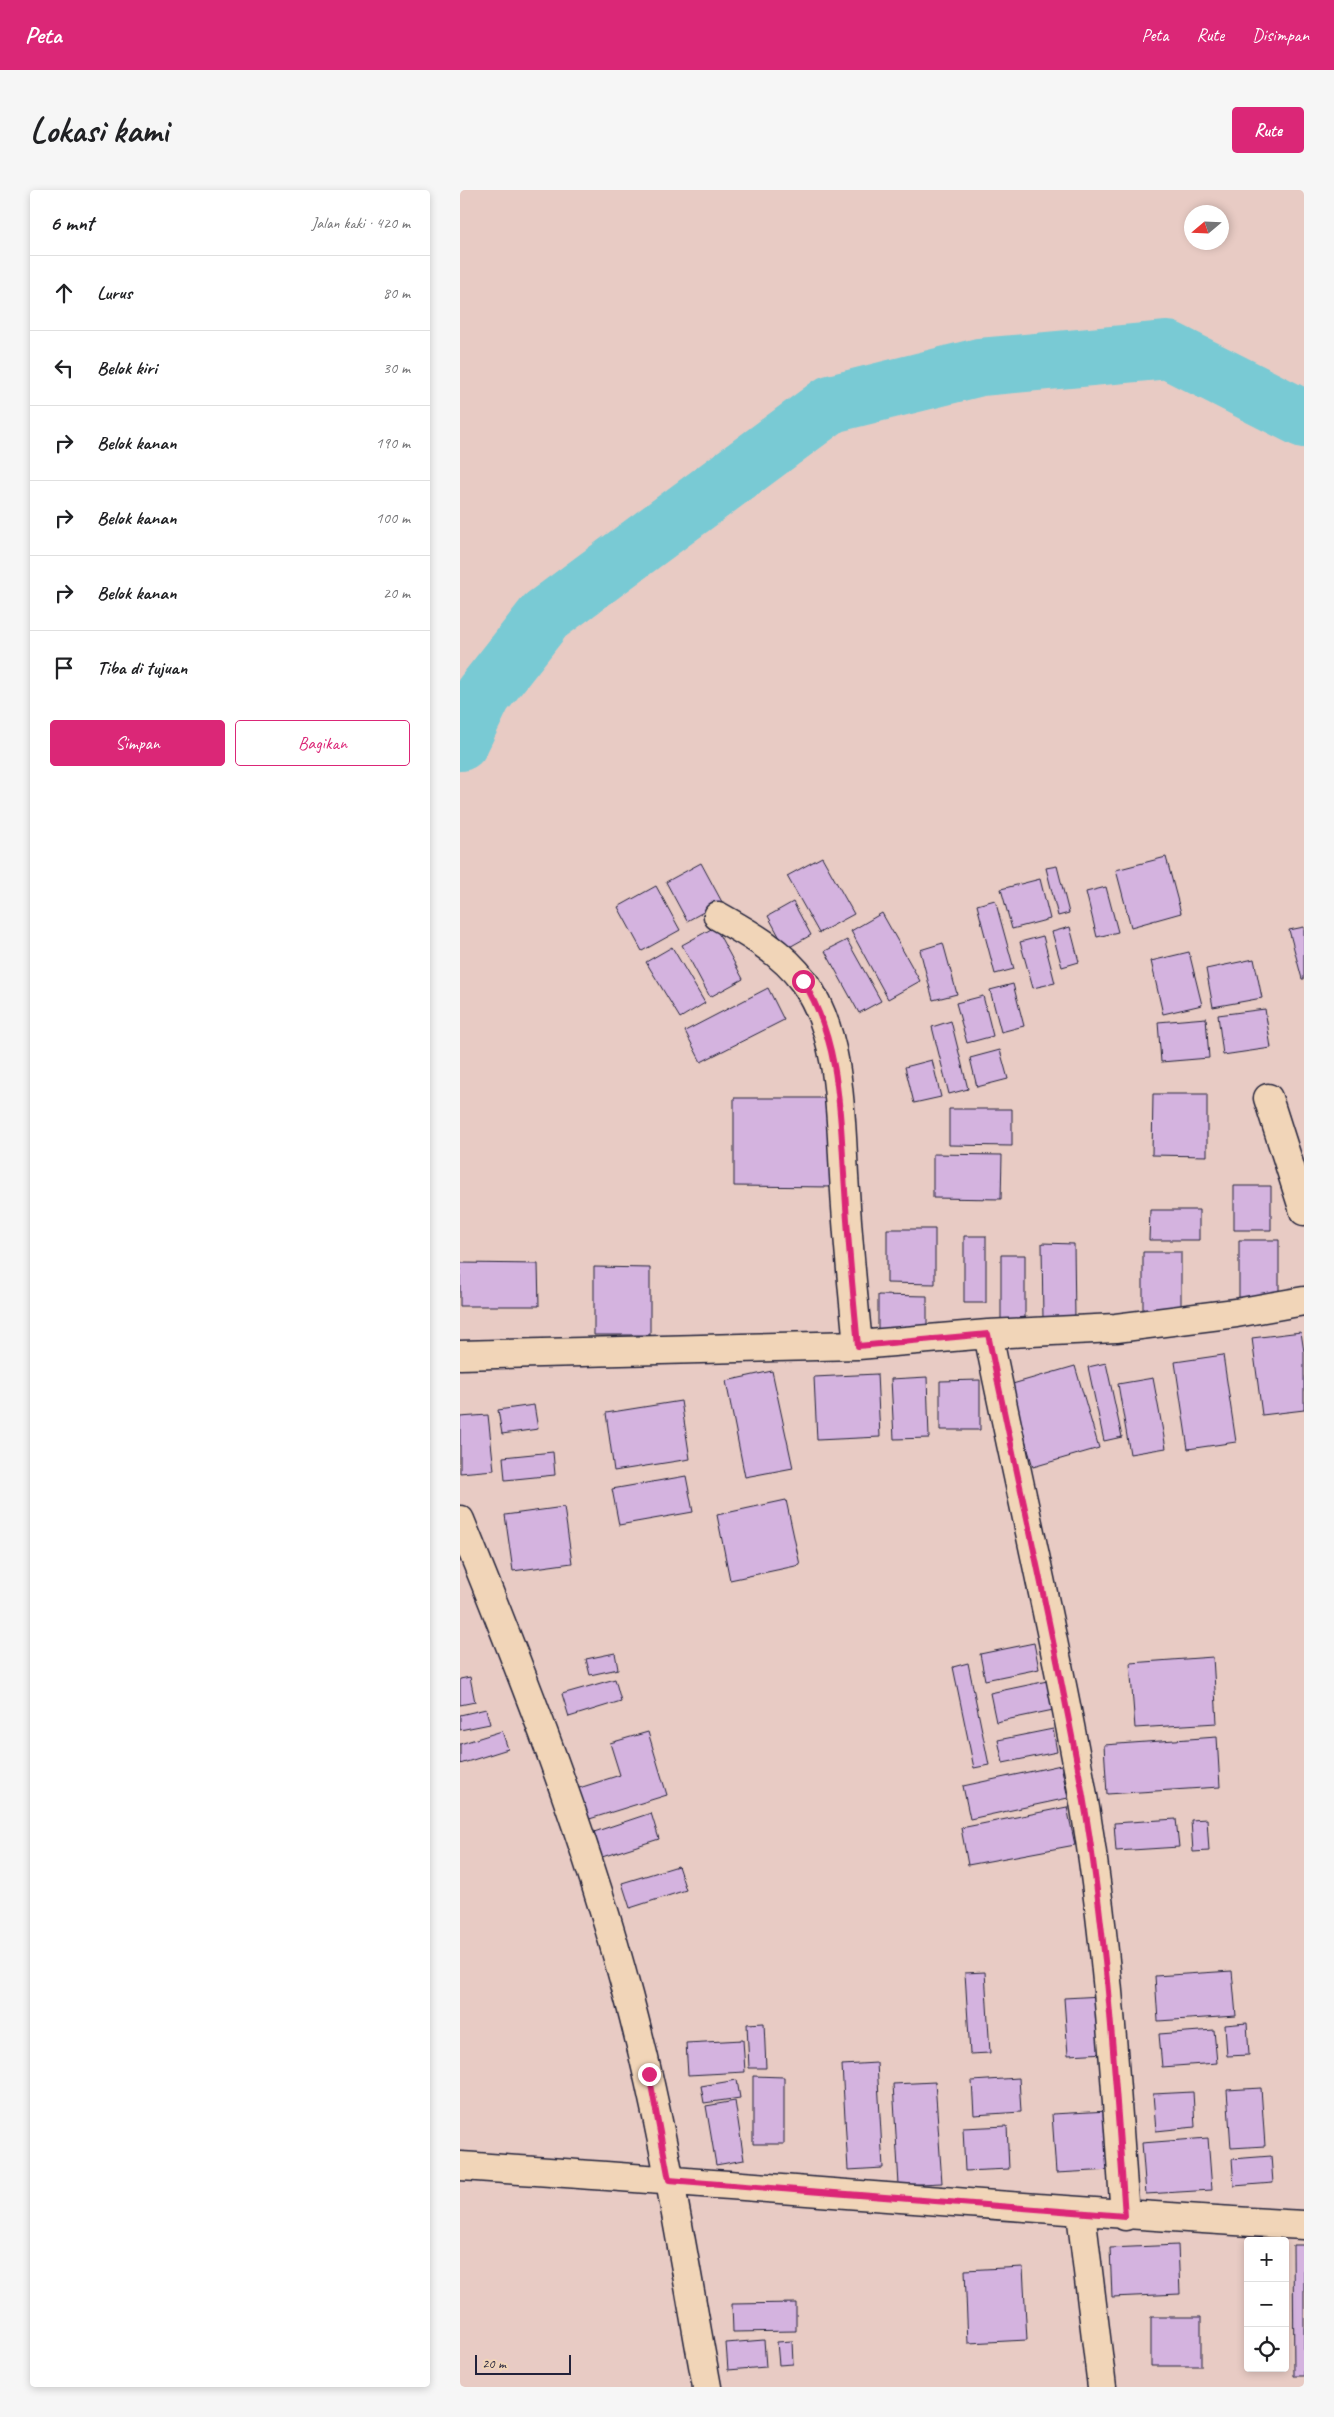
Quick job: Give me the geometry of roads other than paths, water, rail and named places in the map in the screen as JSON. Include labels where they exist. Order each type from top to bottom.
[{"type":"street","points":[[718,916],[761,940],[780,956],[803,981],[824,1022],[832,1052],[841,1120],[858,1346]]},
{"type":"street","points":[[1268,1098],[1304,1211]]},
{"type":"street","points":[[460,1355],[858,1346],[988,1334],[1116,1328],[1236,1313],[1304,1301]]},
{"type":"street","points":[[988,1334],[1058,1663],[1084,1797],[1105,1953],[1125,2216]]},
{"type":"street","points":[[460,1520],[513,1650],[589,1866],[628,1993],[642,2047],[669,2180],[707,2387]]},
{"type":"street","points":[[460,2166],[669,2180],[1081,2213],[1304,2225]]},
{"type":"street","points":[[1081,2213],[1102,2387]]},
{"type":"waterway","points":[[460,742],[483,695],[545,616],[831,404],[980,367],[1168,350],[1304,419]]}]
